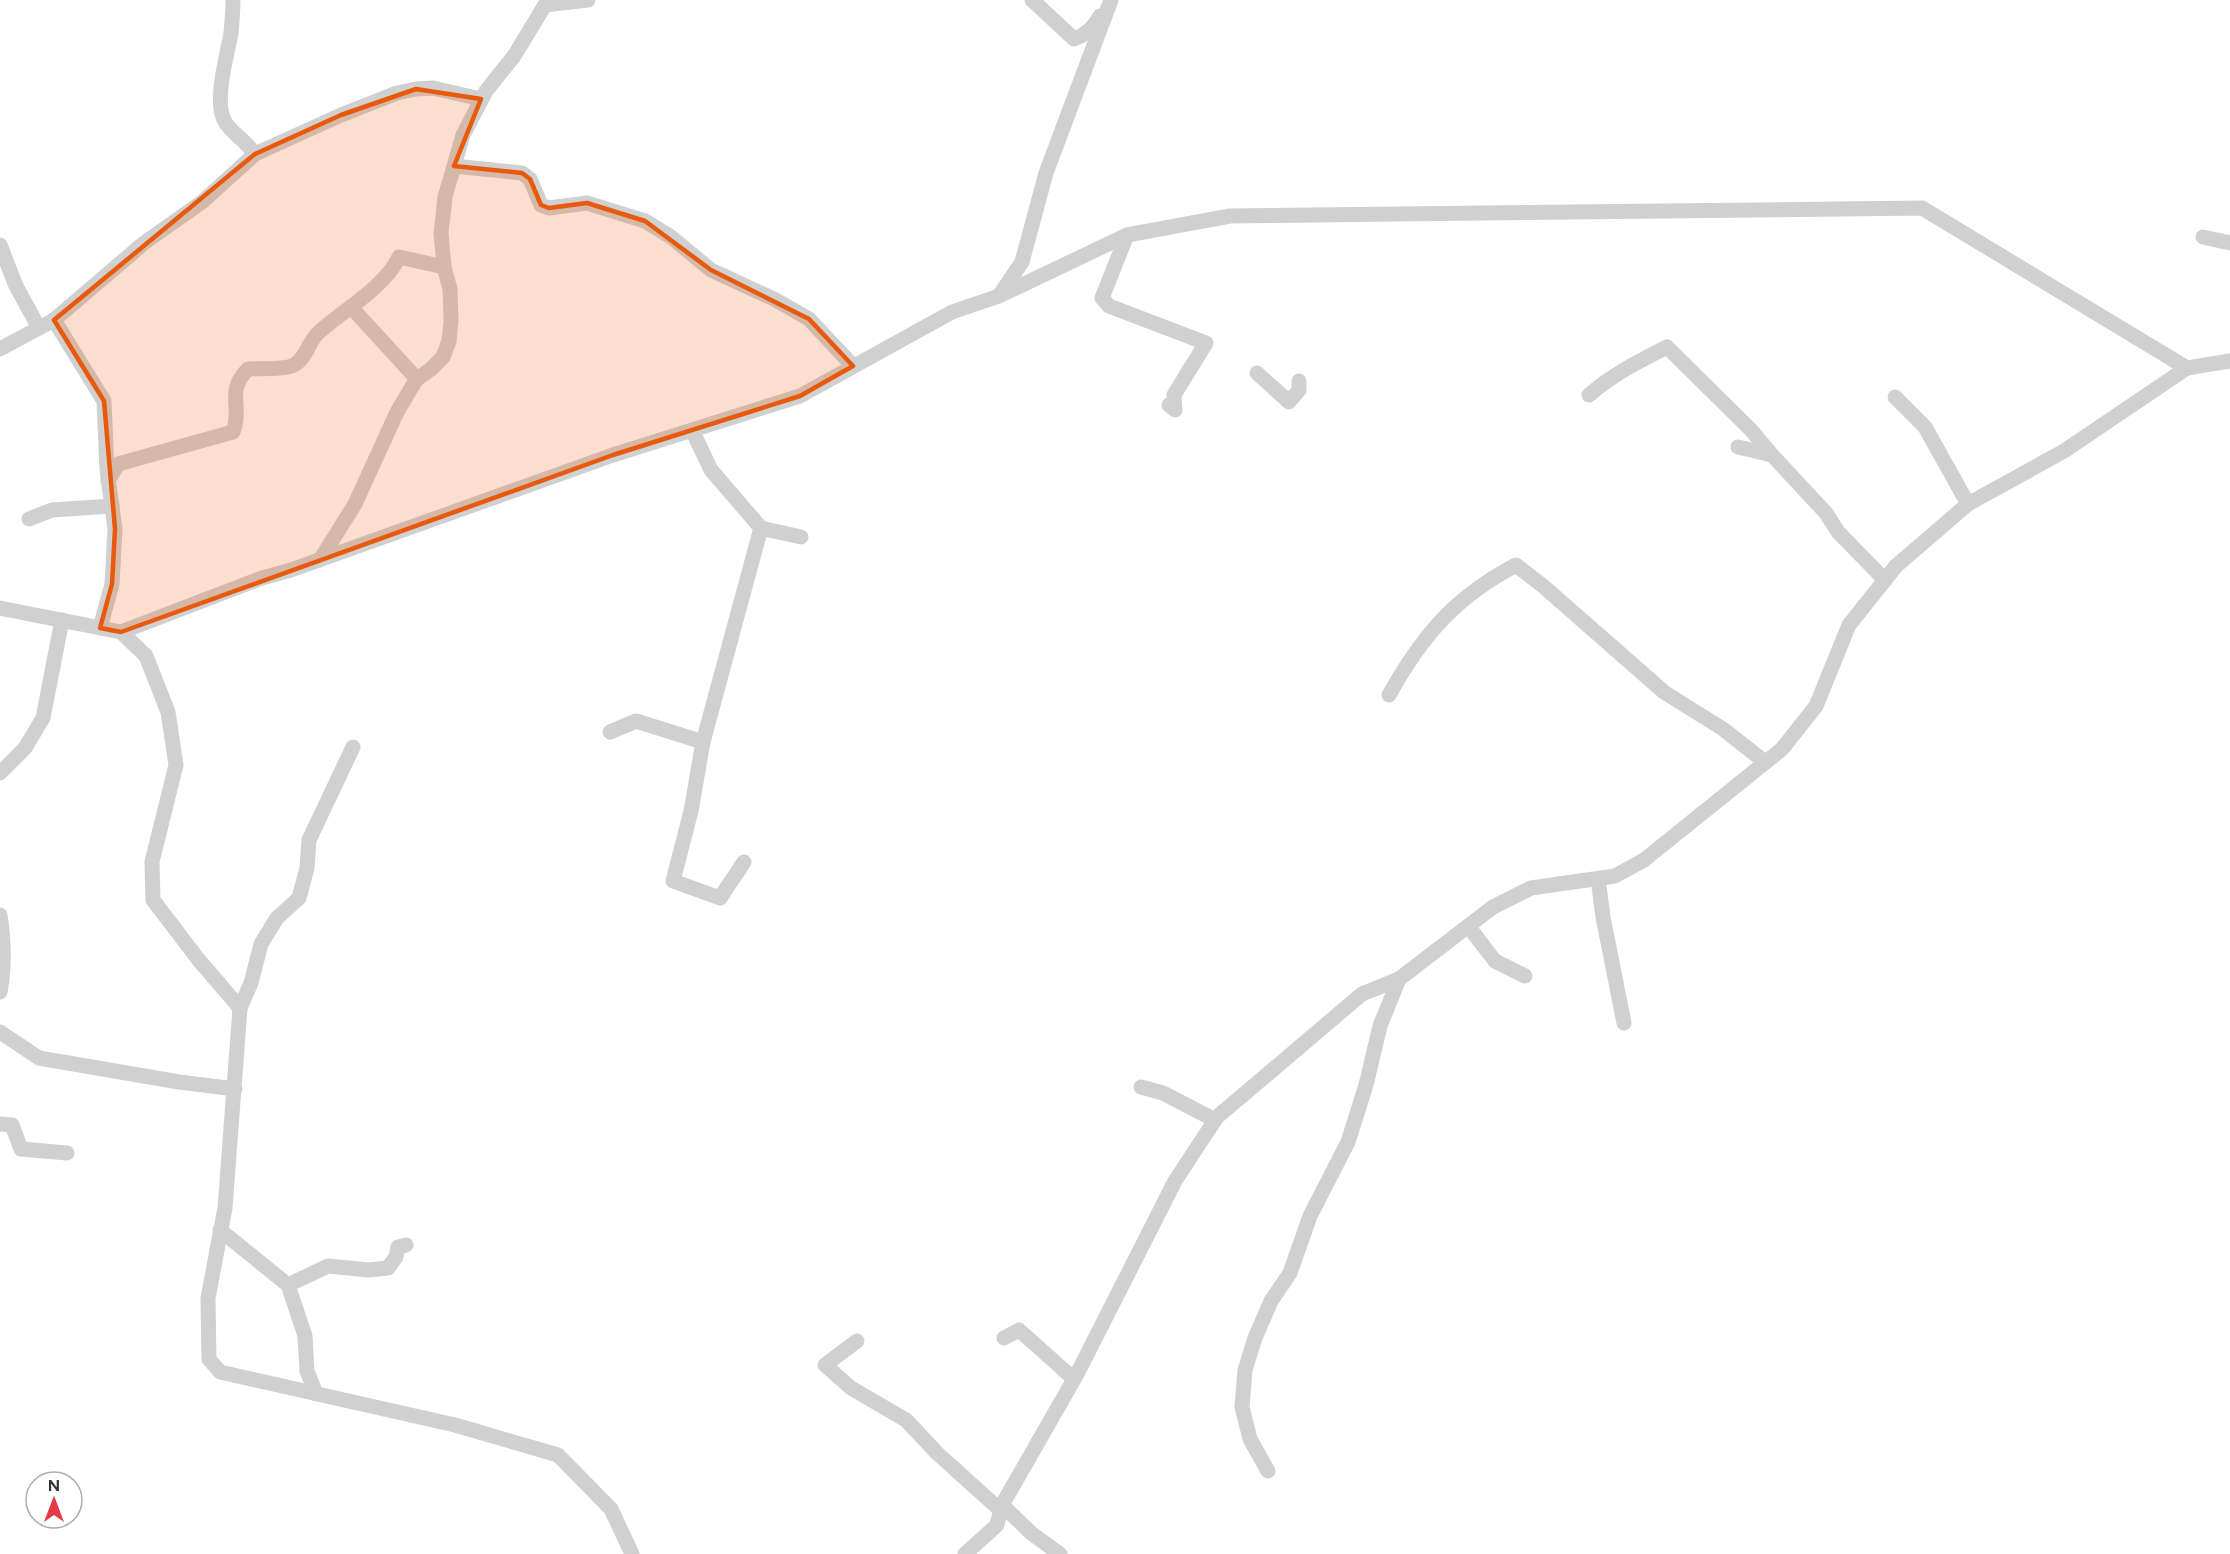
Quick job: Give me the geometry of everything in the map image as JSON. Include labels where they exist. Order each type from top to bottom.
[{"type":"street","points":[[233,0],[231,29],[220,96],[221,113],[225,123],[249,145],[255,154]]},
{"type":"street","points":[[320,560],[355,504],[397,412],[417,379],[443,357],[449,341],[452,321],[450,289],[444,267],[441,233],[445,197],[462,135],[481,99],[514,56],[547,3],[588,0]]},
{"type":"street","points":[[1032,0],[1074,39],[1083,36],[1095,24],[1110,0]]},
{"type":"street","points":[[999,296],[1022,262],[1046,173],[1110,0]]},
{"type":"street","points":[[0,349],[54,320],[144,243],[202,202],[255,154],[341,115],[416,88],[433,88],[481,99]]},
{"type":"street","points":[[454,166],[522,173],[530,179],[542,205],[549,208],[587,203],[645,221],[671,237],[711,270],[774,299],[809,319],[853,366]]},
{"type":"street","points":[[0,608],[121,632],[262,578],[320,560],[613,455],[800,396],[952,312],[999,296],[1127,235],[1230,216],[1922,208],[2187,368]]},
{"type":"street","points":[[1127,235],[1102,298],[1109,306],[1206,343],[1174,395],[1175,410],[1169,405]]},
{"type":"street","points":[[2203,237],[2230,243]]},
{"type":"street","points":[[0,245],[16,286],[39,328]]},
{"type":"street","points":[[108,481],[118,464],[233,432],[238,420],[235,395],[238,378],[248,369],[293,366],[304,357],[310,341],[369,293],[399,257],[444,267]]},
{"type":"street","points":[[351,307],[417,379]]},
{"type":"street","points":[[54,320],[104,400],[108,481],[115,529],[112,584],[100,628]]},
{"type":"street","points":[[1589,395],[1608,378],[1617,376],[1667,347],[1751,430],[1826,513],[1838,532],[1885,580]]},
{"type":"street","points":[[965,1554],[997,1525],[1001,1507],[1074,1379],[1175,1181],[1215,1120],[1362,994],[1399,980],[1493,907],[1531,888],[1615,876],[1644,861],[1782,749],[1816,706],[1849,625],[1896,566],[1968,504],[2064,451],[2187,368],[2230,362]]},
{"type":"street","points":[[1257,374],[1289,402],[1299,390],[1299,381]]},
{"type":"street","points":[[1895,396],[1925,427],[1968,504]]},
{"type":"street","points":[[692,430],[711,470],[761,528],[801,537]]},
{"type":"street","points":[[1738,447],[1772,455]]},
{"type":"street","points":[[29,519],[52,510],[112,506]]},
{"type":"street","points":[[744,862],[720,898],[673,881],[691,811],[703,742],[722,667],[751,573],[761,528]]},
{"type":"street","points":[[1389,695],[1409,659],[1450,611],[1487,580],[1516,565],[1664,692],[1723,729],[1765,762]]},
{"type":"street","points":[[0,773],[25,748],[43,718],[62,620]]},
{"type":"street","points":[[121,632],[146,656],[168,712],[176,765],[152,862],[153,900],[198,959],[240,1008]]},
{"type":"street","points":[[610,732],[636,720],[703,742]]},
{"type":"street","points":[[353,747],[309,840],[307,868],[299,897],[277,918],[261,944],[251,983],[240,1008],[225,1208],[208,1298],[209,1359],[220,1372],[455,1425],[558,1455],[611,1509],[632,1554]]},
{"type":"street","points":[[1598,879],[1603,917],[1624,1023]]},
{"type":"street","points":[[0,915],[3,936],[3,972],[0,992]]},
{"type":"street","points":[[1468,926],[1495,961],[1525,976]]},
{"type":"street","points":[[1268,1471],[1250,1439],[1242,1407],[1245,1370],[1255,1338],[1271,1301],[1290,1273],[1310,1216],[1348,1142],[1366,1085],[1380,1026],[1399,980]]},
{"type":"street","points":[[0,1032],[39,1058],[179,1082],[235,1089]]},
{"type":"street","points":[[1141,1087],[1163,1093],[1215,1120]]},
{"type":"street","points":[[0,1124],[12,1125],[21,1149],[67,1154]]},
{"type":"street","points":[[220,1230],[288,1285],[305,1336],[307,1371],[316,1394]]},
{"type":"street","points":[[288,1285],[328,1266],[369,1270],[388,1268],[396,1257],[398,1247],[406,1245]]},
{"type":"street","points":[[1004,1338],[1019,1330],[1074,1379]]},
{"type":"street","points":[[856,1341],[825,1365],[851,1388],[906,1420],[951,1467],[1060,1554]]},
{"type":"highlighted area","points":[[416,89],[481,99],[454,166],[522,173],[530,179],[541,205],[549,208],[587,203],[645,221],[711,270],[809,319],[853,366],[800,396],[613,455],[121,632],[100,628],[112,584],[115,529],[104,401],[54,320],[255,154],[341,115]]}]
